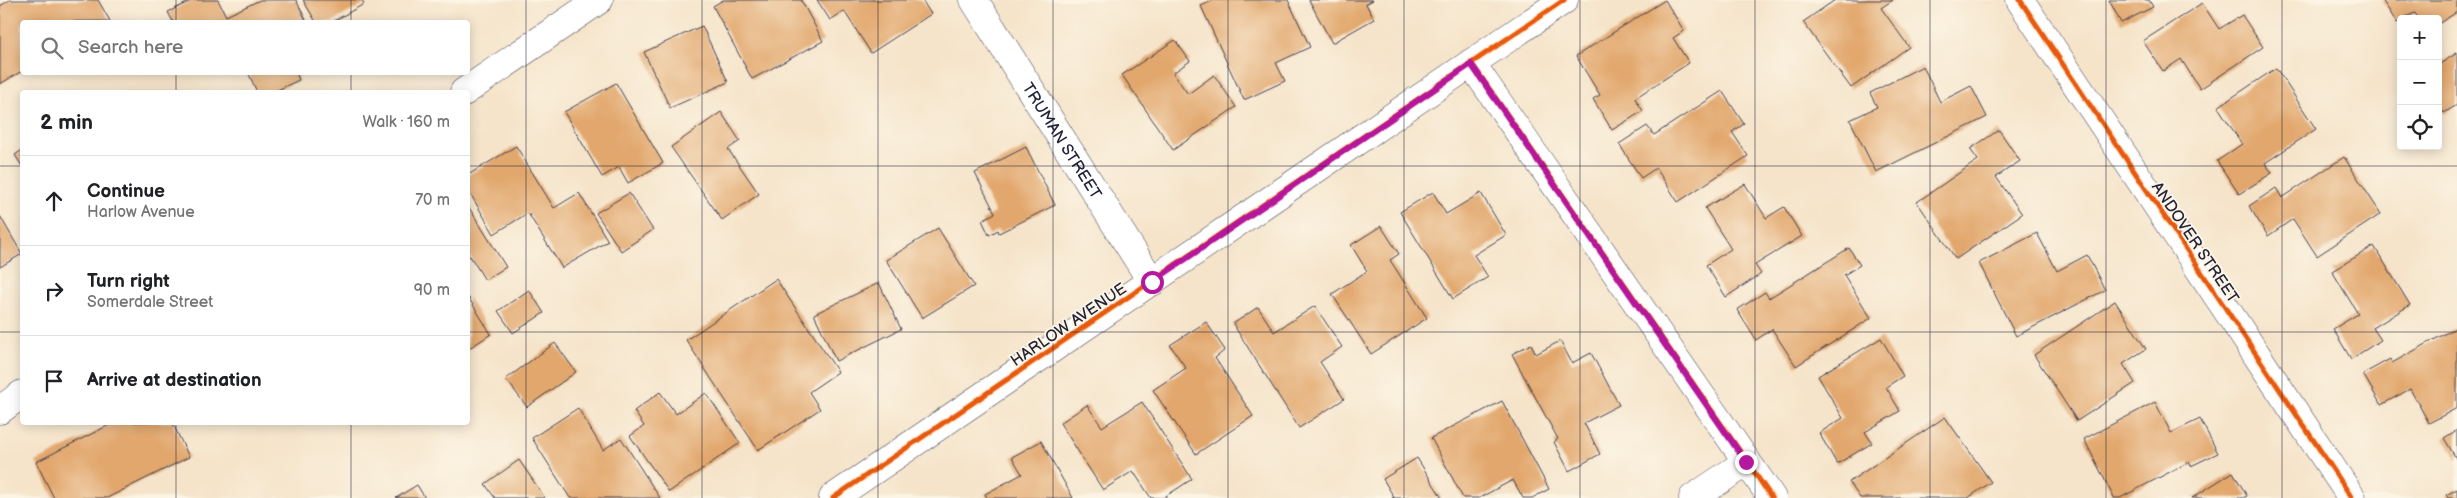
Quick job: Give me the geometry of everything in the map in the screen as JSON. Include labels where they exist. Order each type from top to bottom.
[{"type":"street","points":[[467,90],[599,0]]},
{"type":"street","name":"TRUMAN STREET","points":[[974,0],[1152,282]]},
{"type":"street","name":"HARLOW AVENUE","points":[[833,498],[1564,0]]},
{"type":"street","name":"ANDOVER STREET","points":[[2020,0],[2352,498]]},
{"type":"street","points":[[1471,64],[1772,498]]},
{"type":"street","points":[[0,410],[20,395]]},
{"type":"street","points":[[1693,498],[1746,462]]},
{"type":"building","points":[[10,0],[98,0],[109,20],[20,20],[20,72],[0,84],[0,6]]},
{"type":"building","points":[[193,0],[218,0],[226,16],[260,0],[296,0],[306,20],[172,20],[168,12]]},
{"type":"building","points":[[303,0],[362,0],[364,4],[336,20],[315,20]]},
{"type":"building","points":[[723,0],[801,0],[823,41],[752,79],[713,6]]},
{"type":"building","points":[[817,0],[922,0],[931,14],[871,53],[844,11],[830,20]]},
{"type":"building","points":[[1214,0],[1288,0],[1310,47],[1276,63],[1285,81],[1244,100],[1201,6]]},
{"type":"building","points":[[1309,0],[1373,0],[1366,4],[1374,19],[1332,43]]},
{"type":"building","points":[[1665,0],[1684,31],[1673,38],[1689,63],[1635,98],[1643,111],[1612,130],[1593,99],[1600,95],[1576,56]]},
{"type":"building","points":[[1835,0],[1893,0],[1881,8],[1909,47],[1851,88],[1803,22]]},
{"type":"building","points":[[2109,0],[2149,0],[2153,7],[2121,23]]},
{"type":"building","points":[[2382,0],[2457,0],[2457,12],[2442,21],[2442,15],[2416,15],[2415,13],[2397,15],[2397,23]]},
{"type":"building","points":[[2202,3],[2219,29],[2242,15],[2263,47],[2200,89],[2181,59],[2163,71],[2143,41]]},
{"type":"building","points":[[702,26],[728,82],[670,108],[644,52]]},
{"type":"building","points":[[1175,40],[1190,61],[1173,73],[1188,94],[1214,75],[1236,107],[1173,150],[1122,75]]},
{"type":"building","points":[[2457,53],[2457,105],[2444,113],[2442,110],[2442,62]]},
{"type":"building","points":[[1923,66],[1940,102],[1971,86],[1987,117],[1876,172],[1850,120],[1877,107],[1870,93]]},
{"type":"building","points":[[2276,68],[2316,129],[2265,163],[2272,173],[2239,194],[2217,161],[2242,144],[2218,107]]},
{"type":"building","points":[[249,75],[297,75],[299,80],[277,90],[256,90]]},
{"type":"building","points":[[616,83],[663,163],[628,183],[619,167],[602,177],[564,112]]},
{"type":"building","points":[[1722,91],[1744,124],[1732,132],[1748,156],[1678,202],[1656,168],[1641,178],[1619,144],[1647,126],[1654,135]]},
{"type":"building","points":[[721,112],[740,141],[728,149],[759,194],[722,220],[671,147]]},
{"type":"building","points":[[1999,130],[2020,161],[1996,177],[2022,214],[1956,259],[1917,202],[1978,160],[1970,149]]},
{"type":"building","points":[[516,146],[554,208],[579,193],[608,241],[562,268],[528,213],[494,234],[470,193],[470,174]]},
{"type":"building","points":[[1026,147],[1055,205],[999,233],[998,230],[989,235],[982,220],[995,213],[975,173]]},
{"type":"building","points":[[20,151],[20,163],[15,155]]},
{"type":"building","points":[[2344,157],[2381,214],[2317,256],[2293,219],[2268,236],[2249,206],[2276,188],[2282,198]]},
{"type":"building","points":[[1745,184],[1766,218],[1784,207],[1802,236],[1755,265],[1761,274],[1726,297],[1706,265],[1731,249],[1705,208]]},
{"type":"building","points":[[1433,192],[1446,214],[1481,193],[1506,235],[1474,255],[1488,277],[1453,299],[1400,212]]},
{"type":"building","points":[[629,193],[653,230],[621,251],[596,213]]},
{"type":"building","points":[[470,209],[506,267],[485,280],[470,256]]},
{"type":"building","points":[[0,216],[20,251],[20,255],[0,267]]},
{"type":"building","points":[[1381,226],[1399,254],[1390,260],[1427,318],[1371,354],[1332,294],[1367,271],[1351,245]]},
{"type":"building","points":[[938,228],[974,286],[922,318],[886,260]]},
{"type":"building","points":[[2037,233],[2057,271],[2087,255],[2105,290],[2016,336],[1979,263]]},
{"type":"building","points":[[2374,246],[2410,305],[2373,328],[2381,340],[2351,359],[2333,329],[2358,314],[2332,271]]},
{"type":"building","points":[[1849,248],[1860,265],[1844,275],[1871,318],[1796,366],[1772,329],[1756,340],[1737,310],[1765,292],[1769,298]]},
{"type":"building","points":[[776,279],[838,372],[809,392],[820,409],[758,450],[686,340]]},
{"type":"building","points":[[879,283],[901,329],[836,361],[814,314]]},
{"type":"building","points":[[529,290],[544,313],[513,333],[498,311]]},
{"type":"building","points":[[470,300],[491,334],[470,348]]},
{"type":"building","points":[[2115,301],[2146,349],[2123,364],[2135,383],[2077,421],[2034,355]]},
{"type":"building","points":[[1315,306],[1342,347],[1320,362],[1344,399],[1299,428],[1233,324],[1258,307],[1274,332]]},
{"type":"building","points":[[1206,322],[1225,350],[1215,358],[1253,416],[1196,454],[1153,390],[1186,368],[1170,345]]},
{"type":"building","points":[[2457,327],[2457,408],[2429,423],[2410,389],[2381,405],[2363,374],[2390,359],[2392,363]]},
{"type":"building","points":[[1881,338],[1903,376],[1886,387],[1900,411],[1865,432],[1872,443],[1837,464],[1819,433],[1843,418],[1818,376]]},
{"type":"building","points":[[1560,341],[1572,363],[1591,353],[1619,405],[1584,423],[1600,454],[1569,471],[1554,442],[1558,439],[1512,354],[1531,344],[1536,354]]},
{"type":"building","points":[[555,343],[576,372],[527,407],[506,379]]},
{"type":"building","points":[[660,392],[676,414],[706,393],[740,443],[669,492],[630,436],[644,426],[634,411]]},
{"type":"building","points":[[1502,401],[1549,489],[1532,498],[1523,498],[1513,480],[1479,498],[1463,498],[1431,438]]},
{"type":"building","points":[[1142,402],[1192,479],[1163,498],[1151,498],[1133,471],[1103,490],[1060,423],[1087,405],[1102,427]]},
{"type":"building","points":[[2155,402],[2171,433],[2200,419],[2218,453],[2191,466],[2189,462],[2120,498],[2114,498],[2084,439]]},
{"type":"building","points":[[578,408],[603,450],[621,438],[660,498],[570,498],[532,438]]},
{"type":"building","points":[[1945,417],[1991,482],[1968,498],[1860,498],[1849,482]]},
{"type":"building","points":[[109,425],[173,425],[189,457],[107,498],[54,498],[36,462]]},
{"type":"building","points":[[2457,430],[2457,460],[2444,438]]},
{"type":"building","points":[[1041,441],[1073,498],[987,498],[985,494],[1022,474],[1012,457]]},
{"type":"building","points":[[1417,458],[1442,498],[1392,498],[1394,497],[1383,479]]},
{"type":"building","points":[[519,460],[545,498],[495,498],[485,484]]},
{"type":"building","points":[[2233,472],[2247,496],[2243,498],[2192,498]]},
{"type":"building","points":[[417,485],[425,498],[396,498]]},
{"type":"building","points":[[2457,489],[2457,498],[2448,498],[2446,495]]},
{"type":"cycle path","points":[[833,498],[1564,0]]},
{"type":"cycle path","points":[[2020,0],[2352,498]]},
{"type":"cycle path","points":[[1471,63],[1772,498]]},
{"type":"route","points":[[1152,282],[1471,64],[1746,462]]}]
